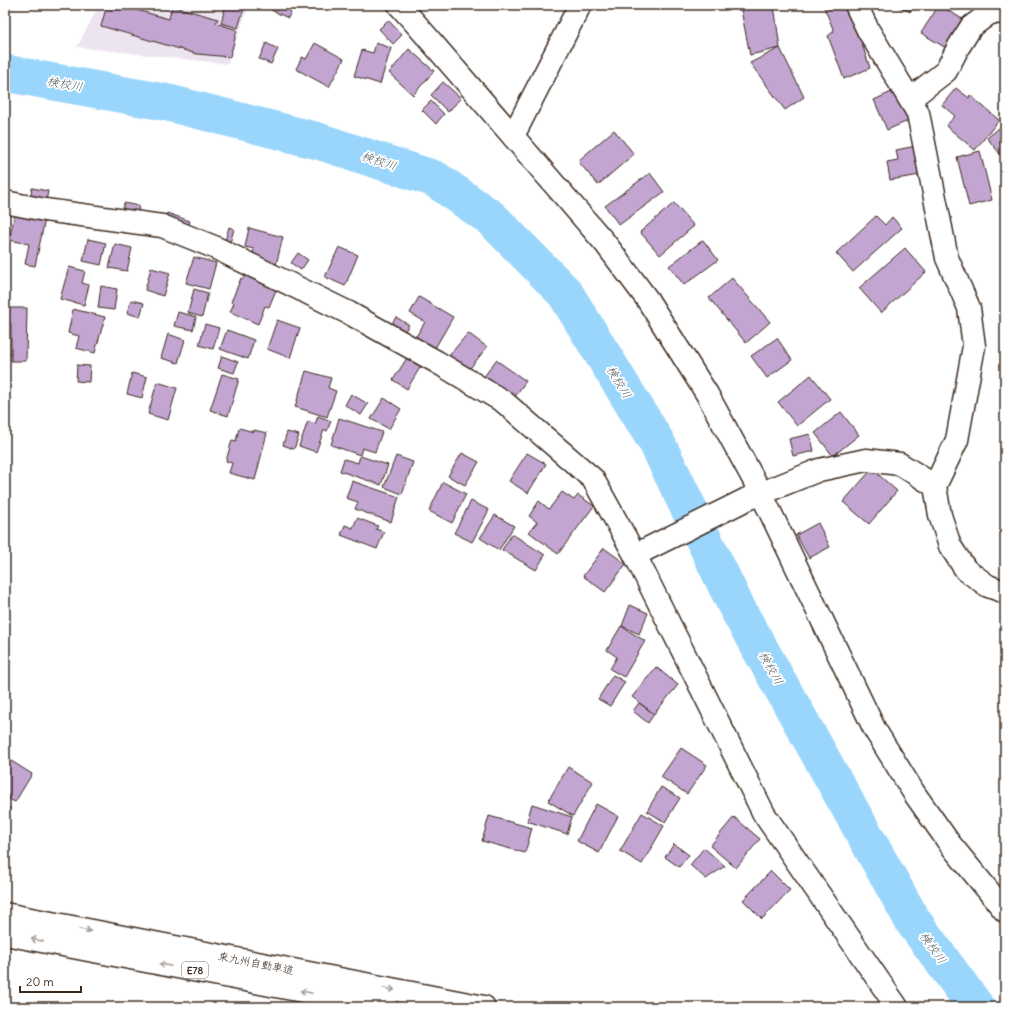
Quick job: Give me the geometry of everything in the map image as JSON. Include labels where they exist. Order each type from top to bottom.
[{"type":"main road","points":[[399,5],[605,243],[647,299],[707,394],[754,496],[875,730],[914,793],[950,844],[1005,911]]},
{"type":"main road","points":[[513,136],[580,5]]},
{"type":"main road","points":[[856,5],[868,30],[918,112],[947,258],[969,308],[974,346],[957,440],[935,486],[940,515],[950,546],[966,570],[988,586],[1005,592]]},
{"type":"main road","points":[[910,99],[946,71],[959,46],[971,28],[991,12],[1005,12]]},
{"type":"main road","points":[[5,202],[45,210],[162,226],[214,247],[349,313],[430,358],[504,402],[593,479],[642,551],[764,814],[897,1007]]},
{"type":"main road","points":[[642,551],[754,496],[819,470],[866,460],[900,464],[935,486]]},
{"type":"main road","name":"東九州自動車道","points":[[5,914],[484,1007]]},
{"type":"main road","name":"東九州自動車道","points":[[5,934],[386,1007]]},
{"type":"shaded area","points":[[99,5],[249,5],[228,64],[77,47]]},
{"type":"building","points":[[107,5],[119,5],[169,19],[172,6],[218,19],[216,23],[237,30],[230,57],[197,54],[101,26]]},
{"type":"building","points":[[226,5],[245,5],[238,28],[221,23]]},
{"type":"building","points":[[274,5],[294,5],[288,18],[271,10]]},
{"type":"building","points":[[740,5],[774,5],[780,48],[750,55]]},
{"type":"building","points":[[823,5],[849,5],[870,68],[844,79],[828,36],[834,31]]},
{"type":"building","points":[[895,5],[913,5],[910,12]]},
{"type":"building","points":[[939,5],[964,20],[946,48],[921,33]]},
{"type":"building","points":[[388,20],[402,35],[393,44],[379,29]]},
{"type":"building","points":[[266,43],[278,49],[271,64],[259,59]]},
{"type":"building","points":[[315,43],[344,59],[329,87],[296,69],[302,57],[306,59]]},
{"type":"building","points":[[376,43],[391,48],[380,84],[354,76],[362,50],[373,53]]},
{"type":"building","points":[[780,48],[804,97],[785,110],[750,63]]},
{"type":"building","points":[[409,49],[434,71],[413,95],[389,73]]},
{"type":"building","points":[[443,82],[461,98],[448,112],[431,95]]},
{"type":"building","points":[[956,88],[969,98],[970,95],[999,120],[975,150],[946,126],[955,116],[942,105]]},
{"type":"building","points":[[896,90],[910,120],[887,130],[874,100]]},
{"type":"building","points":[[431,101],[444,114],[436,124],[422,110]]},
{"type":"building","points":[[1004,124],[1005,125],[1005,160],[987,138]]},
{"type":"building","points":[[614,130],[634,154],[598,185],[578,161]]},
{"type":"building","points":[[916,146],[920,175],[890,180],[887,162],[898,160],[896,150]]},
{"type":"building","points":[[980,151],[992,200],[969,206],[957,157]]},
{"type":"building","points":[[650,173],[664,192],[619,225],[605,206]]},
{"type":"building","points":[[32,188],[48,191],[46,201],[30,198]]},
{"type":"building","points":[[124,203],[139,206],[136,221],[120,218]]},
{"type":"building","points":[[674,203],[694,226],[660,255],[640,232]]},
{"type":"building","points":[[15,213],[45,219],[35,266],[25,264],[29,244],[9,240]]},
{"type":"building","points":[[167,213],[190,221],[186,233],[163,225]]},
{"type":"building","points":[[876,216],[885,225],[892,217],[902,228],[853,272],[836,253]]},
{"type":"building","points":[[229,227],[234,229],[228,250],[223,248]]},
{"type":"building","points":[[249,228],[283,237],[276,265],[251,259],[254,249],[245,247]]},
{"type":"building","points":[[88,239],[106,243],[101,265],[83,261]]},
{"type":"building","points":[[703,240],[718,260],[684,285],[669,266]]},
{"type":"building","points":[[115,244],[132,248],[127,271],[109,268]]},
{"type":"building","points":[[339,247],[358,255],[345,286],[325,277]]},
{"type":"building","points":[[905,248],[926,272],[881,313],[859,288]]},
{"type":"building","points":[[298,253],[308,260],[301,270],[291,263]]},
{"type":"building","points":[[194,257],[216,263],[209,289],[186,283]]},
{"type":"building","points":[[69,267],[85,271],[82,283],[89,285],[84,305],[60,299]]},
{"type":"building","points":[[151,268],[170,273],[163,296],[145,290]]},
{"type":"building","points":[[246,274],[274,285],[273,288],[276,290],[269,307],[265,306],[258,324],[230,312],[234,303],[231,302],[241,278],[243,279]]},
{"type":"building","points":[[732,278],[770,322],[746,343],[709,298]]},
{"type":"building","points":[[101,286],[117,289],[114,310],[98,308]]},
{"type":"building","points":[[194,289],[208,293],[202,317],[188,313]]},
{"type":"building","points":[[419,297],[453,317],[431,355],[412,343],[425,322],[410,313]]},
{"type":"building","points":[[131,300],[144,303],[140,317],[127,313]]},
{"type":"building","points":[[5,308],[27,308],[26,361],[11,361],[11,324],[5,323]]},
{"type":"building","points":[[73,309],[105,317],[95,353],[76,348],[79,336],[68,333]]},
{"type":"building","points":[[178,312],[196,317],[193,330],[174,326]]},
{"type":"building","points":[[396,317],[409,325],[400,338],[388,330]]},
{"type":"building","points":[[277,320],[300,328],[290,358],[267,349]]},
{"type":"building","points":[[205,324],[219,328],[213,349],[199,345]]},
{"type":"building","points":[[227,330],[254,340],[248,359],[220,349]]},
{"type":"building","points":[[468,333],[487,347],[467,372],[448,357]]},
{"type":"building","points":[[168,334],[185,340],[178,363],[161,358]]},
{"type":"building","points":[[777,338],[792,360],[767,378],[751,356]]},
{"type":"building","points":[[222,356],[238,362],[234,373],[218,368]]},
{"type":"building","points":[[407,358],[421,366],[407,389],[393,380]]},
{"type":"building","points":[[496,360],[526,381],[511,402],[481,381]]},
{"type":"building","points":[[77,365],[90,366],[89,382],[76,381]]},
{"type":"building","points":[[306,371],[331,378],[328,388],[336,391],[327,417],[295,407]]},
{"type":"building","points":[[132,373],[147,377],[142,398],[127,394]]},
{"type":"building","points":[[222,374],[239,379],[228,416],[210,410]]},
{"type":"building","points":[[811,375],[830,399],[797,426],[778,402]]},
{"type":"building","points":[[157,382],[177,388],[168,420],[148,414]]},
{"type":"building","points":[[351,394],[368,404],[361,415],[345,405]]},
{"type":"building","points":[[384,398],[401,409],[389,429],[371,419]]},
{"type":"building","points":[[841,412],[859,435],[833,456],[815,433]]},
{"type":"building","points":[[318,416],[331,421],[327,431],[324,430],[316,452],[299,446],[308,421],[315,424]]},
{"type":"building","points":[[339,418],[382,432],[375,452],[362,448],[360,455],[331,445]]},
{"type":"building","points":[[239,428],[254,432],[254,430],[267,433],[255,480],[229,473],[232,463],[226,461],[232,440],[236,441]]},
{"type":"building","points":[[287,432],[299,435],[294,449],[283,445]]},
{"type":"building","points":[[810,434],[814,451],[793,456],[789,439]]},
{"type":"building","points":[[462,453],[479,462],[465,485],[448,476]]},
{"type":"building","points":[[527,453],[546,464],[528,493],[509,481]]},
{"type":"building","points":[[360,456],[388,465],[381,485],[340,471],[344,459],[358,463]]},
{"type":"building","points":[[396,456],[413,462],[402,494],[384,487]]},
{"type":"building","points":[[872,469],[897,491],[869,524],[843,502]]},
{"type":"building","points":[[352,481],[399,497],[391,522],[355,509],[358,502],[346,498]]},
{"type":"building","points":[[443,482],[466,494],[452,523],[429,511]]},
{"type":"building","points":[[562,492],[574,500],[578,495],[594,506],[558,554],[529,532],[537,522],[529,516],[539,501],[549,509]]},
{"type":"building","points":[[471,501],[489,510],[472,542],[454,533]]},
{"type":"building","points":[[495,515],[514,526],[499,550],[480,538]]},
{"type":"building","points":[[357,518],[378,526],[376,529],[384,532],[377,549],[341,535],[345,525],[353,528]]},
{"type":"building","points":[[818,523],[830,547],[809,558],[796,535]]},
{"type":"building","points":[[512,534],[545,555],[536,570],[502,550]]},
{"type":"building","points":[[604,548],[626,564],[605,592],[583,576]]},
{"type":"building","points":[[630,605],[648,613],[639,634],[622,626]]},
{"type":"building","points":[[621,626],[645,641],[624,677],[610,669],[617,657],[607,650]]},
{"type":"building","points":[[656,667],[678,685],[654,714],[632,697]]},
{"type":"building","points":[[613,675],[625,682],[610,706],[598,699]]},
{"type":"building","points":[[639,703],[654,714],[648,723],[633,711]]},
{"type":"building","points":[[681,748],[707,765],[687,794],[661,777]]},
{"type":"building","points":[[5,757],[32,774],[15,802],[5,797]]},
{"type":"building","points":[[568,767],[593,782],[573,816],[548,801]]},
{"type":"building","points":[[661,787],[680,798],[665,822],[647,811]]},
{"type":"building","points":[[532,804],[572,817],[567,834],[527,821]]},
{"type":"building","points":[[596,804],[618,816],[599,853],[577,841]]},
{"type":"building","points":[[5,805],[10,808],[5,817]]},
{"type":"building","points":[[642,813],[664,826],[642,864],[620,851]]},
{"type":"building","points":[[489,816],[532,828],[525,853],[482,841]]},
{"type":"building","points":[[734,817],[760,839],[736,868],[710,846]]},
{"type":"building","points":[[674,844],[689,855],[679,867],[665,857]]},
{"type":"building","points":[[704,848],[725,866],[706,879],[690,865]]},
{"type":"building","points":[[771,871],[790,890],[762,919],[743,900]]},
{"type":"waterway","name":"検校川","points":[[5,73],[169,103],[318,141],[435,179],[491,218],[565,293],[657,443],[737,608],[913,921],[976,1007]]}]
